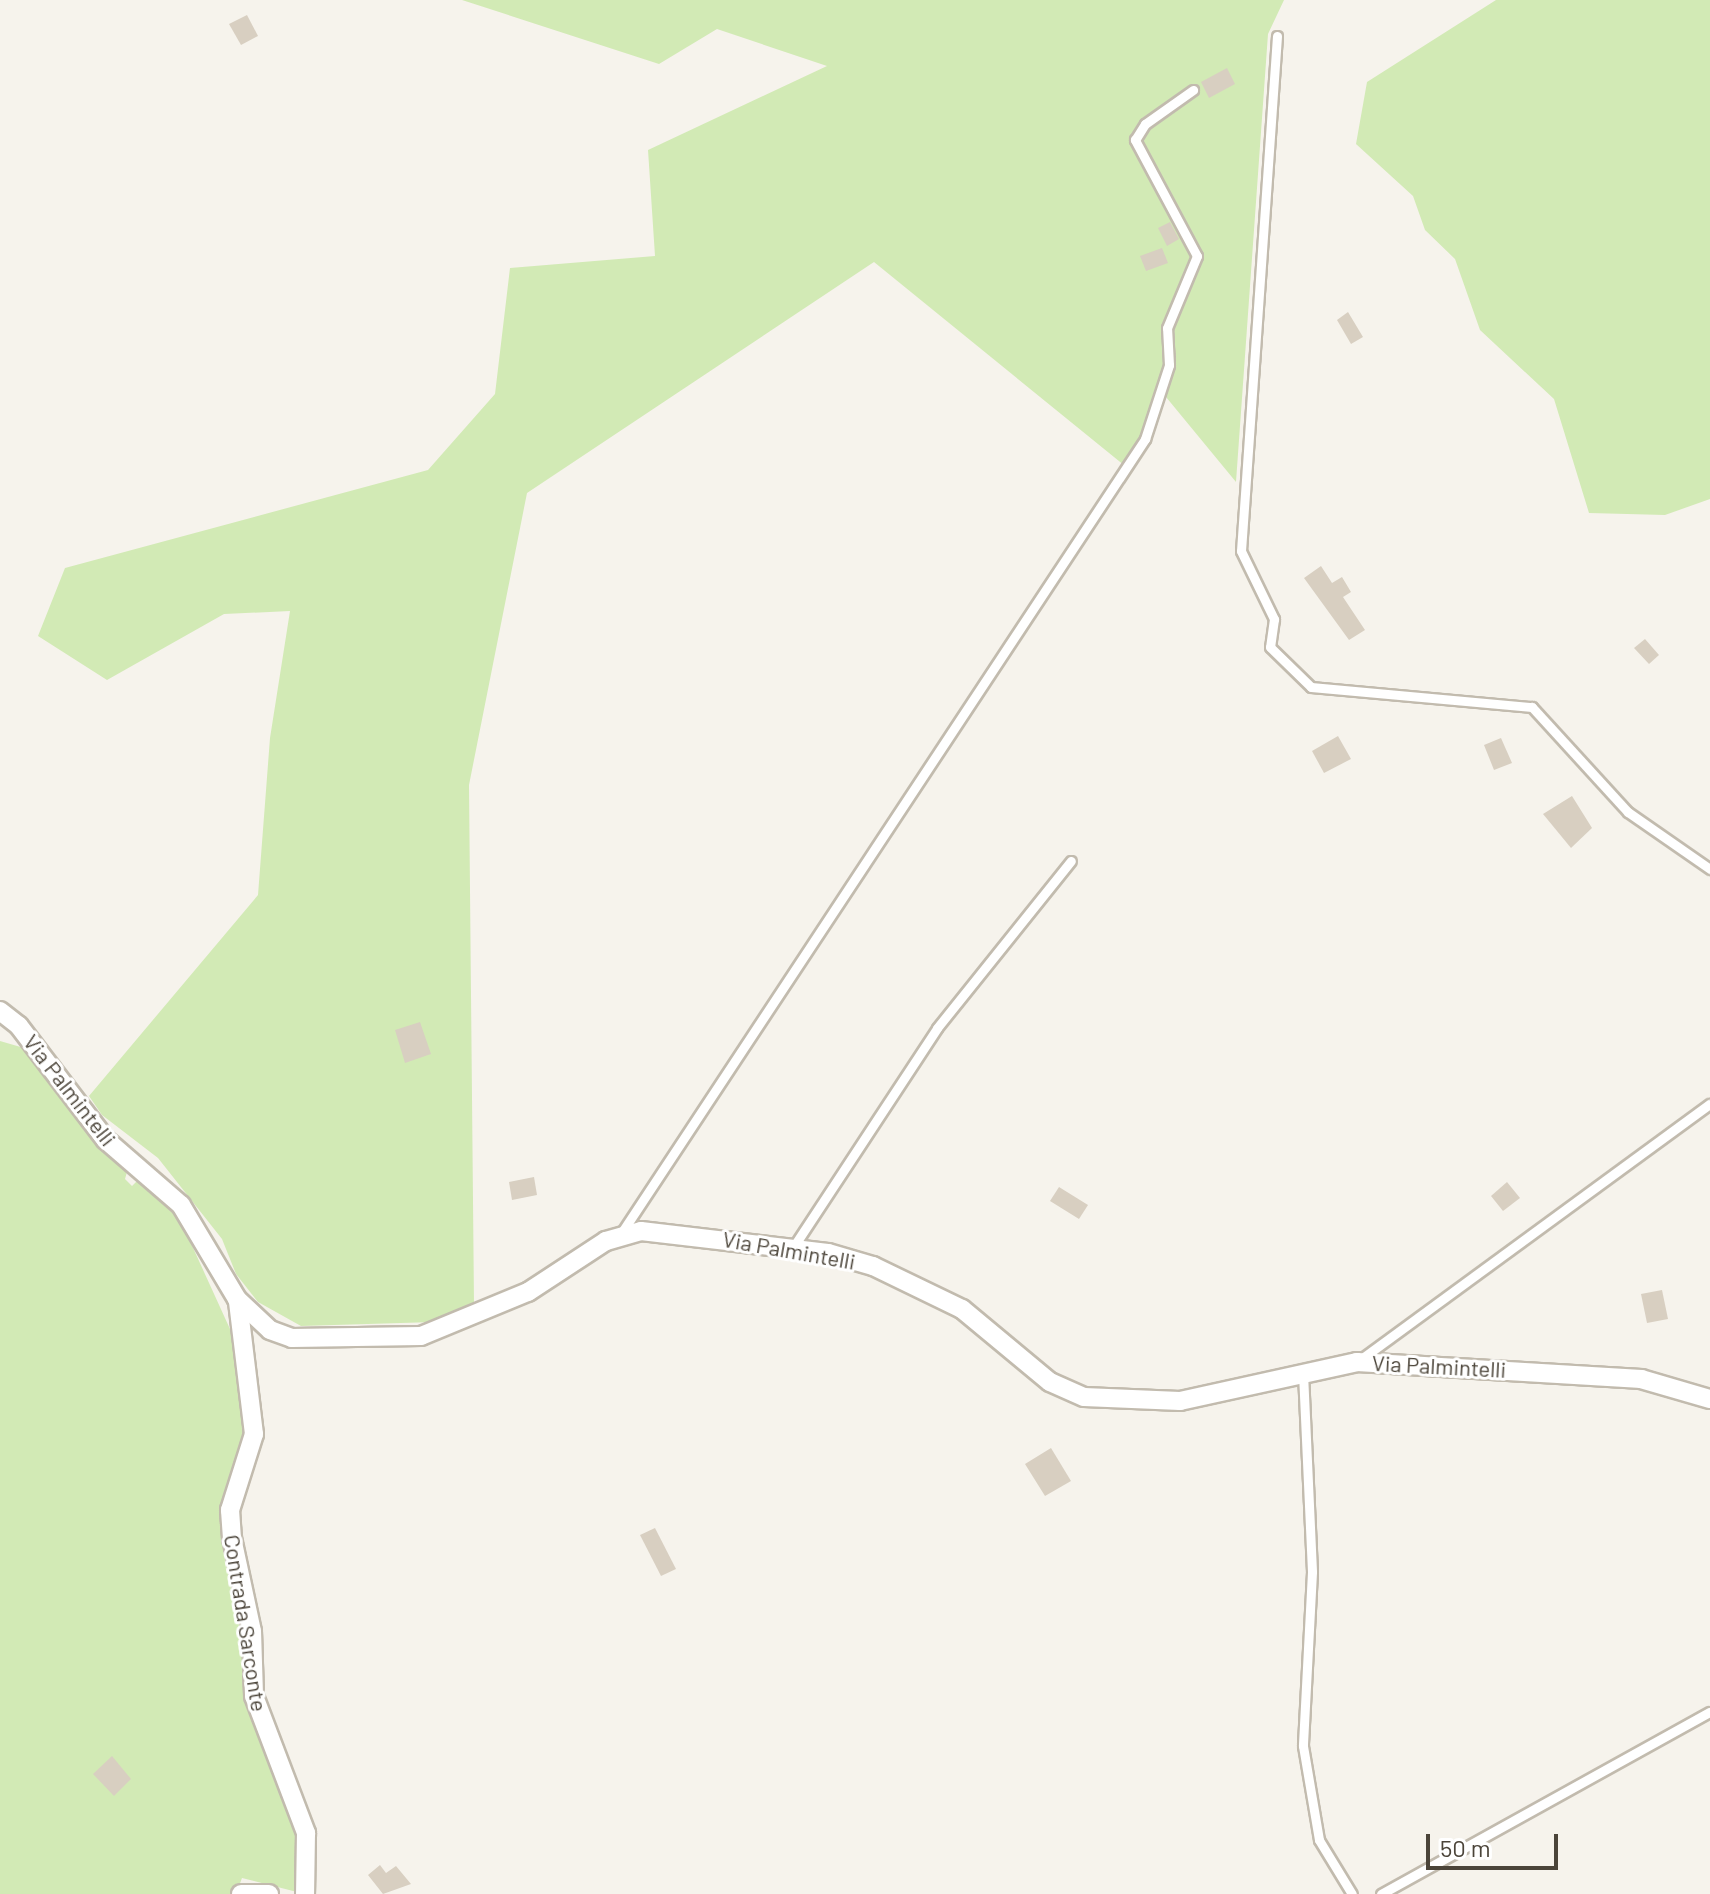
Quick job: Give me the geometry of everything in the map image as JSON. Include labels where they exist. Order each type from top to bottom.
[{"type":"street","name":"Via Palmintelli","points":[[0,1011],[106,1140],[181,1205],[237,1299],[270,1330],[292,1338],[421,1336],[528,1292],[620,1235],[792,1249],[848,1258],[942,1296],[1050,1382],[1084,1397],[1180,1401],[1357,1362],[1641,1379],[1710,1399]]},
{"type":"street","name":"Contrada Sarconte","points":[[237,1299],[254,1434],[230,1510],[232,1538],[252,1631],[254,1696],[306,1833],[305,1894]]},
{"type":"street","points":[[241,1894],[269,1894]]},
{"type":"lane","points":[[1277,36],[1241,551],[1274,619],[1270,647],[1311,687],[1532,707],[1628,812],[1710,869]]},
{"type":"lane","points":[[620,1235],[1145,439],[1169,365],[1167,328],[1197,256],[1135,140],[1145,124],[1193,90]]},
{"type":"lane","points":[[792,1249],[937,1028],[1071,861]]},
{"type":"lane","points":[[1357,1362],[1710,1104]]},
{"type":"lane","points":[[1303,1373],[1312,1572],[1303,1746],[1319,1840],[1352,1894]]},
{"type":"lane","points":[[1381,1894],[1710,1712]]},
{"type":"green space","points":[[462,0],[1284,0],[1268,34],[1236,482],[1166,397],[1130,470],[874,262],[527,493],[469,785],[474,1304],[434,1322],[301,1326],[258,1302],[236,1274],[222,1239],[158,1158],[102,1115],[89,1096],[258,895],[270,738],[290,611],[224,614],[107,680],[38,636],[65,568],[428,470],[495,394],[510,268],[655,256],[648,150],[827,66],[717,29],[659,64]]},
{"type":"green space","points":[[1496,0],[1710,0],[1710,499],[1665,515],[1589,513],[1554,399],[1480,330],[1455,259],[1425,230],[1413,196],[1356,144],[1367,82]]},
{"type":"green space","points":[[0,1041],[24,1048],[88,1135],[127,1172],[125,1179],[132,1186],[138,1180],[179,1217],[240,1351],[247,1432],[223,1524],[248,1656],[302,1834],[297,1892],[242,1878],[236,1894],[0,1894]]},
{"type":"building","points":[[247,15],[258,36],[241,45],[229,24]]},
{"type":"building","points":[[1227,68],[1235,84],[1209,98],[1201,82]]},
{"type":"building","points":[[1170,222],[1179,239],[1167,246],[1158,228]]},
{"type":"building","points":[[1162,248],[1168,263],[1146,271],[1140,256]]},
{"type":"building","points":[[1348,312],[1363,337],[1351,344],[1337,320]]},
{"type":"building","points":[[1321,566],[1332,583],[1342,577],[1351,592],[1343,597],[1365,630],[1349,640],[1304,578]]},
{"type":"building","points":[[1645,639],[1659,655],[1649,664],[1634,648]]},
{"type":"building","points":[[1338,736],[1351,759],[1324,773],[1312,751]]},
{"type":"building","points":[[1501,738],[1512,763],[1494,770],[1484,745]]},
{"type":"building","points":[[1572,796],[1592,828],[1571,848],[1543,814]]},
{"type":"building","points":[[420,1022],[431,1054],[405,1063],[395,1030]]},
{"type":"building","points":[[534,1177],[537,1195],[512,1200],[509,1182]]},
{"type":"building","points":[[1507,1182],[1520,1198],[1503,1211],[1491,1196]]},
{"type":"building","points":[[1059,1187],[1088,1205],[1079,1219],[1050,1201]]},
{"type":"building","points":[[1662,1290],[1668,1319],[1647,1323],[1641,1294]]},
{"type":"building","points":[[1051,1448],[1071,1481],[1045,1496],[1025,1464]]},
{"type":"building","points":[[655,1528],[676,1569],[661,1576],[640,1535]]},
{"type":"building","points":[[112,1756],[131,1779],[114,1796],[93,1774]]},
{"type":"building","points":[[380,1865],[386,1873],[396,1866],[411,1884],[383,1894],[368,1875]]}]
